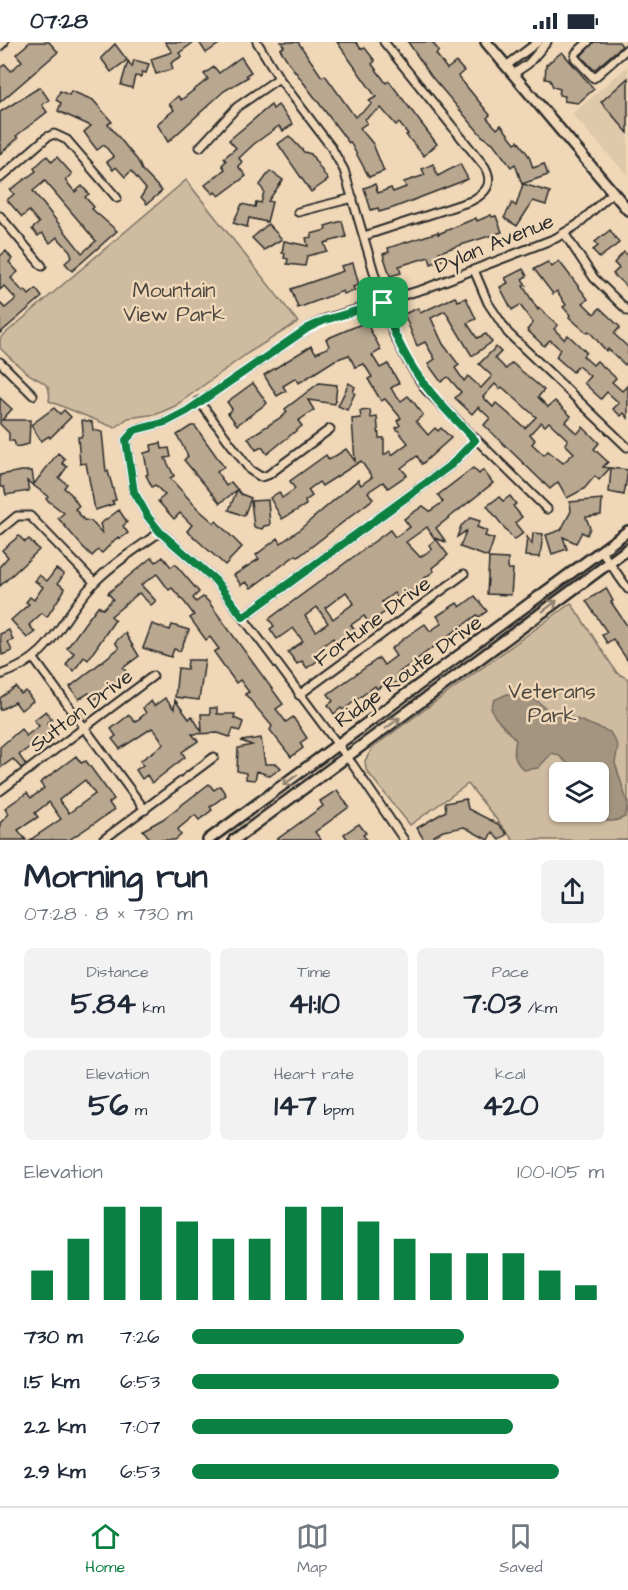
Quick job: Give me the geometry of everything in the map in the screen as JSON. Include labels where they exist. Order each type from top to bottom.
[{"type":"main road","points":[[486,42],[628,210]]},
{"type":"main road","name":"Ridge Route Drive","points":[[208,840],[628,531]]},
{"type":"main road","name":"Ridge Route Drive","points":[[234,840],[628,549]]},
{"type":"street","points":[[0,46],[4,42]]},
{"type":"street","points":[[257,42],[279,78],[331,147],[344,170],[394,335],[426,390],[547,508]]},
{"type":"street","points":[[364,236],[471,201],[486,192],[489,186],[485,167],[384,42]]},
{"type":"street","points":[[506,66],[538,42]]},
{"type":"street","points":[[513,74],[528,64],[547,42]]},
{"type":"street","points":[[588,42],[575,55],[594,78],[628,48]]},
{"type":"street","points":[[200,147],[237,107],[279,78]]},
{"type":"street","points":[[0,178],[47,136],[54,134],[67,140],[117,198]]},
{"type":"street","name":"Dylan Avenue","points":[[160,532],[134,492],[126,440],[135,430],[174,418],[308,328],[325,320],[383,303],[474,270],[564,233],[613,192]]},
{"type":"street","points":[[298,212],[353,198]]},
{"type":"street","points":[[0,216],[42,266]]},
{"type":"street","points":[[564,233],[594,278],[628,311]]},
{"type":"street","points":[[474,270],[488,303],[508,333],[627,447]]},
{"type":"street","points":[[0,362],[33,395]]},
{"type":"street","points":[[199,401],[250,470],[261,477],[274,471],[330,429]]},
{"type":"street","points":[[243,617],[452,464],[475,440]]},
{"type":"street","points":[[0,530],[17,516],[23,515],[36,520],[94,582]]},
{"type":"street","points":[[0,675],[34,659],[49,644],[94,582],[160,532],[215,580],[404,840]]},
{"type":"street","points":[[601,551],[628,588]]},
{"type":"street","name":"Fortune Drive","points":[[299,695],[464,574]]},
{"type":"street","points":[[34,659],[145,810]]},
{"type":"street","name":"Sutton Drive","points":[[0,791],[153,676]]},
{"type":"street","points":[[103,840],[214,757]]},
{"type":"shaded area","points":[[628,66],[628,176],[572,114]]},
{"type":"shaded area","points":[[507,694],[536,700],[551,713],[571,717],[610,732],[618,746],[615,763],[628,804],[625,817],[609,821],[609,762],[566,762],[552,753],[538,768],[524,770],[515,756],[516,740],[495,717],[491,708],[494,700]]},
{"type":"green space","name":"Mountain View Park","points":[[186,180],[298,322],[248,353],[175,406],[157,414],[128,418],[115,428],[49,401],[50,394],[46,385],[30,375],[0,348],[0,338]]},
{"type":"green space","name":"Veterans Park","points":[[571,603],[617,673],[628,679],[628,840],[513,840],[468,784],[410,825],[366,770],[365,761],[373,747]]},
{"type":"building","points":[[30,42],[49,42],[58,52],[0,102],[0,68],[5,64],[11,71],[22,61],[16,54]]},
{"type":"building","points":[[165,42],[194,42],[179,53],[182,56],[171,63],[173,69],[156,74],[151,59],[172,52]]},
{"type":"building","points":[[199,42],[222,42],[206,53]]},
{"type":"building","points":[[281,42],[298,42],[322,77],[325,75],[355,117],[372,104],[369,101],[376,97],[337,42],[356,42],[361,49],[365,48],[375,61],[372,64],[386,83],[389,81],[437,144],[424,156],[399,123],[396,125],[381,108],[365,119],[367,123],[360,128],[373,144],[384,171],[369,177],[350,142],[291,66],[280,49],[284,47]]},
{"type":"building","points":[[408,42],[432,42],[439,51],[436,54],[447,69],[456,62],[464,71],[458,76],[490,115],[487,118],[497,129],[501,125],[515,143],[518,141],[529,156],[533,168],[544,164],[548,175],[522,184],[515,164],[511,167],[493,143],[482,136],[431,76]]},
{"type":"building","points":[[594,42],[619,42],[622,46],[594,70],[581,56]]},
{"type":"building","points":[[115,44],[127,60],[111,72],[101,58]]},
{"type":"building","points":[[562,52],[594,89],[578,103],[564,101],[565,96],[559,95],[560,89],[553,87],[550,80],[545,79],[546,65]]},
{"type":"building","points":[[241,57],[251,72],[246,75],[248,77],[224,91],[168,142],[157,124],[174,110],[169,104],[178,96],[181,100],[208,79],[204,74],[214,67],[219,73]]},
{"type":"building","points":[[134,60],[149,64],[146,73],[142,72],[141,77],[135,76],[132,88],[121,85],[128,61],[132,67]]},
{"type":"building","points":[[628,78],[628,133],[601,102]]},
{"type":"building","points":[[40,87],[49,100],[42,105],[47,112],[16,136],[18,138],[0,154],[0,112]]},
{"type":"building","points":[[60,91],[69,95],[71,91],[93,100],[112,122],[108,124],[138,161],[142,170],[162,191],[147,204],[141,197],[146,189],[131,171],[125,177],[116,167],[113,170],[107,162],[114,157],[104,145],[97,150],[91,142],[84,132],[91,126],[58,111],[61,103],[56,100]]},
{"type":"building","points":[[271,105],[273,109],[278,105],[293,124],[283,131],[279,126],[254,144],[239,158],[242,162],[238,166],[246,176],[219,196],[215,192],[213,194],[205,185],[225,169],[222,165],[226,161],[224,158],[236,148],[229,140]]},
{"type":"building","points":[[289,136],[304,152],[311,154],[328,180],[311,192],[278,144]]},
{"type":"building","points":[[47,156],[52,162],[57,157],[72,174],[65,180],[75,192],[82,186],[89,194],[85,197],[94,207],[92,209],[117,231],[72,271],[65,263],[72,257],[70,251],[57,237],[50,243],[42,233],[38,236],[32,229],[39,223],[29,211],[22,217],[7,200],[14,194],[10,190],[36,171],[34,168]],"holes":[[[45,181],[96,241],[82,253],[33,191]]]},
{"type":"building","points":[[433,164],[438,176],[460,164],[468,179],[393,208],[379,212],[378,208],[371,210],[364,188],[375,184],[378,193],[391,188],[393,192],[406,187],[404,182],[425,175],[422,169]]},
{"type":"building","points":[[270,171],[283,180],[268,201],[272,202],[267,222],[249,218],[247,227],[233,223],[242,204],[255,207],[256,202],[261,203],[264,192],[260,185]]},
{"type":"building","points":[[523,184],[550,192],[546,205],[533,201],[517,226],[504,218],[512,203],[516,206]]},
{"type":"building","points":[[491,215],[496,216],[502,232],[439,252],[442,260],[431,264],[429,257],[399,266],[401,273],[390,276],[383,254],[389,252],[388,248],[438,232],[438,234],[476,218],[477,221]]},
{"type":"building","points":[[342,221],[346,237],[324,243],[327,251],[307,256],[305,266],[287,264],[288,259],[284,258],[285,253],[282,253],[284,241],[308,246],[306,238],[312,237],[311,234],[326,230],[325,226]]},
{"type":"building","points":[[268,224],[282,239],[264,250],[252,238]]},
{"type":"building","points":[[610,230],[619,243],[599,258],[593,250],[598,246],[595,242]]},
{"type":"building","points":[[6,251],[12,259],[9,262],[18,272],[11,278],[23,292],[25,290],[29,295],[36,289],[42,297],[0,333],[0,303],[5,308],[16,299],[4,286],[0,290],[0,256]]},
{"type":"building","points":[[624,252],[628,255],[628,288],[613,274],[619,268],[614,263]]},
{"type":"building","points":[[559,261],[588,299],[583,303],[594,314],[600,308],[620,327],[614,334],[628,347],[628,361],[625,365],[608,349],[606,351],[589,331],[587,333],[569,317],[570,315],[563,307],[566,305],[557,291],[553,294],[534,269],[548,262],[552,267]]},
{"type":"building","points":[[353,263],[359,285],[353,287],[355,291],[343,294],[343,291],[298,308],[291,289],[343,271],[341,266]]},
{"type":"building","points":[[523,269],[527,276],[522,279],[526,285],[523,286],[538,310],[539,308],[558,325],[554,329],[564,339],[568,335],[586,352],[583,356],[593,365],[597,361],[616,378],[612,382],[622,391],[628,385],[628,418],[624,413],[621,416],[613,409],[619,403],[607,392],[601,399],[584,383],[590,376],[578,366],[573,372],[556,357],[560,349],[550,340],[544,346],[527,330],[533,323],[520,305],[512,310],[500,287],[508,283],[505,278]]},
{"type":"building","points":[[455,297],[458,301],[466,298],[476,319],[467,323],[477,338],[486,334],[492,342],[472,356],[445,311],[431,318],[443,344],[459,365],[455,368],[464,381],[468,376],[481,388],[492,376],[479,364],[496,347],[501,352],[495,358],[506,369],[512,363],[544,390],[538,397],[548,407],[555,401],[571,416],[565,422],[577,434],[583,427],[599,443],[594,449],[608,462],[603,467],[610,468],[599,480],[595,476],[584,489],[567,498],[558,482],[550,489],[484,425],[490,418],[478,407],[472,414],[455,398],[461,392],[448,377],[441,382],[428,364],[435,359],[425,342],[417,346],[404,314],[418,308],[420,313]],"holes":[[[495,384],[500,389],[502,387],[536,417],[525,428],[496,403],[493,407],[483,397]],[[541,422],[545,426],[549,422],[568,440],[565,444],[574,453],[563,463],[548,451],[544,455],[532,444],[535,440],[530,434]]]},
{"type":"building","points":[[366,322],[381,350],[372,355],[380,368],[388,364],[399,383],[391,388],[395,395],[401,401],[408,396],[415,404],[423,415],[416,421],[428,435],[435,428],[438,431],[441,428],[451,438],[422,464],[417,456],[401,468],[407,475],[388,488],[383,482],[368,492],[373,499],[298,557],[296,555],[251,588],[246,582],[241,585],[234,575],[259,559],[256,555],[278,538],[281,543],[299,530],[358,480],[361,485],[372,477],[361,461],[322,486],[319,482],[308,490],[312,496],[305,501],[306,505],[282,519],[270,498],[279,492],[282,498],[295,489],[290,481],[326,455],[329,460],[346,449],[355,461],[352,419],[361,418],[360,411],[370,410],[371,418],[377,417],[379,438],[384,438],[384,455],[390,451],[392,455],[408,443],[396,428],[400,425],[397,421],[401,418],[385,399],[381,401],[368,379],[372,377],[364,364],[355,367],[349,355],[335,360],[299,383],[296,378],[283,386],[286,391],[277,396],[264,375],[311,346],[316,353],[327,348],[329,346],[326,339]]},
{"type":"building","points":[[253,383],[267,403],[237,425],[228,413],[232,409],[227,402]]},
{"type":"building","points":[[319,383],[337,385],[335,404],[308,400],[314,410],[298,421],[302,426],[267,454],[262,447],[256,450],[248,438],[283,416],[287,412],[285,409]]},
{"type":"building","points":[[349,383],[355,387],[353,392],[355,393],[347,410],[338,406]]},
{"type":"building","points":[[0,398],[12,409],[2,420],[30,420],[29,444],[16,447],[14,441],[9,441],[9,433],[0,424]]},
{"type":"building","points":[[54,408],[60,414],[64,410],[71,417],[50,438],[49,436],[41,441],[31,425]]},
{"type":"building","points":[[82,420],[92,422],[93,430],[102,432],[106,472],[108,471],[116,500],[112,501],[114,504],[95,510],[86,463],[80,464],[78,437],[81,437],[83,431]]},
{"type":"building","points":[[195,426],[224,467],[217,472],[226,486],[231,482],[241,494],[251,498],[244,516],[229,510],[237,490],[220,503],[184,460],[188,456],[177,435]]},
{"type":"building","points":[[161,443],[162,449],[169,448],[171,457],[165,458],[174,476],[170,478],[198,509],[214,523],[216,521],[242,547],[225,565],[187,531],[192,525],[180,513],[174,519],[158,501],[165,495],[155,485],[152,487],[146,475],[148,474],[144,453],[152,451],[151,445]]},
{"type":"building","points":[[58,453],[65,459],[62,463],[67,467],[59,478],[67,484],[64,488],[79,506],[75,509],[84,520],[91,521],[103,534],[100,524],[119,510],[127,522],[123,526],[128,533],[120,539],[118,537],[102,553],[98,550],[92,556],[58,518],[64,513],[46,499],[48,496],[27,481],[29,491],[6,495],[4,487],[0,487],[0,475],[22,471],[32,471],[34,484]]},
{"type":"building","points":[[473,468],[479,474],[483,470],[493,483],[436,528],[446,542],[434,538],[427,527],[406,542],[420,557],[432,549],[429,545],[436,539],[448,555],[432,568],[434,571],[422,580],[424,583],[399,600],[394,593],[382,602],[388,610],[369,623],[364,616],[351,625],[356,632],[338,645],[333,638],[321,647],[326,655],[307,668],[302,661],[297,664],[288,652],[303,641],[293,628],[277,639],[270,629],[274,626],[269,619],[390,530],[395,537],[410,527],[404,519],[423,506],[430,511],[443,502],[438,495]],"holes":[[[346,592],[354,603],[333,619],[325,608]],[[317,607],[328,623],[316,631],[305,616]]]},
{"type":"building","points":[[611,468],[628,470],[624,495],[609,492]]},
{"type":"building","points":[[510,496],[516,504],[513,506],[522,517],[515,523],[523,533],[514,540],[487,506],[499,497],[503,501]]},
{"type":"building","points":[[602,499],[601,515],[586,517],[590,528],[587,535],[582,532],[576,543],[563,537],[567,549],[552,554],[546,535],[561,530],[571,511],[570,502]]},
{"type":"building","points":[[268,500],[270,525],[262,529],[254,527],[251,501]]},
{"type":"building","points":[[470,518],[480,521],[477,527],[487,531],[485,536],[494,539],[488,557],[460,547],[466,531],[457,537],[461,526]]},
{"type":"building","points":[[533,533],[543,534],[540,557],[525,556],[527,537],[532,544]]},
{"type":"building","points":[[19,536],[25,542],[29,539],[39,550],[0,586],[0,566],[8,557],[2,550]]},
{"type":"building","points":[[152,557],[156,562],[163,557],[171,567],[175,564],[199,592],[193,598],[196,602],[203,597],[208,601],[283,704],[276,709],[286,722],[293,717],[307,738],[300,743],[303,748],[291,757],[270,730],[272,726],[245,694],[249,692],[240,680],[236,683],[214,652],[219,649],[210,637],[206,640],[190,618],[194,615],[186,604],[172,588],[169,590],[157,574],[141,585],[156,601],[151,605],[139,593],[111,616],[115,620],[88,660],[84,657],[74,671],[66,665],[74,653],[67,648],[98,606],[103,609],[113,599],[108,593]]},
{"type":"building","points":[[489,558],[508,559],[508,569],[513,569],[511,595],[487,594]]},
{"type":"building","points":[[56,569],[64,574],[58,583],[65,589],[47,617],[42,613],[29,625],[35,632],[27,638],[11,620],[29,604],[26,602],[30,597],[34,600],[43,587],[35,581],[39,575],[47,581]]},
{"type":"building","points":[[606,588],[613,601],[611,602],[628,627],[628,661],[613,639],[607,643],[602,635],[607,632],[586,601]]},
{"type":"building","points":[[475,596],[487,611],[479,617],[477,615],[397,674],[401,679],[388,688],[385,684],[377,689],[375,686],[334,714],[328,705],[333,701],[328,694],[379,658],[384,665],[396,656],[391,649],[406,637],[425,624],[430,631],[442,623],[437,616],[457,603],[460,607]]},
{"type":"building","points":[[152,624],[170,630],[172,625],[189,630],[180,651],[174,649],[171,657],[143,648]]},
{"type":"building","points":[[9,630],[13,640],[8,642],[12,651],[2,655],[0,634]]},
{"type":"building","points":[[125,633],[139,656],[123,668],[127,673],[94,700],[89,693],[79,699],[70,687],[119,648],[115,642]]},
{"type":"building","points":[[188,660],[205,660],[199,700],[175,697],[178,668],[187,669]]},
{"type":"building","points":[[16,687],[21,694],[26,691],[33,701],[21,710],[15,702],[0,710],[0,698]]},
{"type":"building","points":[[165,698],[174,709],[175,700],[189,719],[192,716],[202,732],[201,714],[210,714],[210,708],[217,708],[217,714],[235,714],[234,718],[243,722],[240,731],[233,729],[230,737],[218,733],[192,734],[198,741],[182,752],[185,757],[152,783],[147,775],[142,779],[136,770],[143,765],[140,761],[164,744],[156,732],[152,728],[120,749],[112,739],[116,736],[111,729],[129,715],[135,722],[146,713],[143,708],[151,701],[154,706]]},
{"type":"building","points":[[46,711],[52,719],[47,723],[53,730],[19,755],[26,765],[21,768],[13,759],[0,768],[0,747],[21,729],[26,736],[39,726],[34,720]]},
{"type":"building","points":[[261,738],[265,764],[277,764],[281,768],[270,776],[257,771],[255,780],[246,779],[246,773],[237,771],[238,748],[252,745],[241,741]]},
{"type":"building","points":[[76,756],[81,763],[86,761],[114,799],[109,803],[114,810],[69,840],[30,840],[61,819],[49,802],[35,813],[38,817],[18,830],[26,840],[0,840],[0,823],[9,814],[5,808],[27,793],[31,798],[44,788],[40,783]],"holes":[[[85,780],[95,794],[69,813],[59,800]]]},
{"type":"building","points":[[209,784],[214,790],[220,786],[226,795],[210,807],[212,810],[199,820],[195,815],[178,829],[181,835],[175,840],[151,840],[143,830],[163,819]]},
{"type":"building","points":[[337,790],[349,807],[315,832],[321,840],[276,840],[323,806],[320,801]]},
{"type":"building","points":[[466,799],[468,809],[498,824],[507,834],[499,840],[492,832],[488,840],[464,827],[443,831],[434,836],[436,840],[424,840],[417,828],[446,811],[445,803]]},
{"type":"building","points":[[359,824],[366,833],[363,835],[367,840],[348,840],[344,834]]},
{"type":"route","points":[[383,303],[394,335],[408,363],[426,390],[475,440],[452,464],[243,617],[215,580],[160,532],[148,517],[134,492],[130,476],[125,446],[129,433],[166,422],[187,411],[308,328],[325,320],[383,303]]}]
